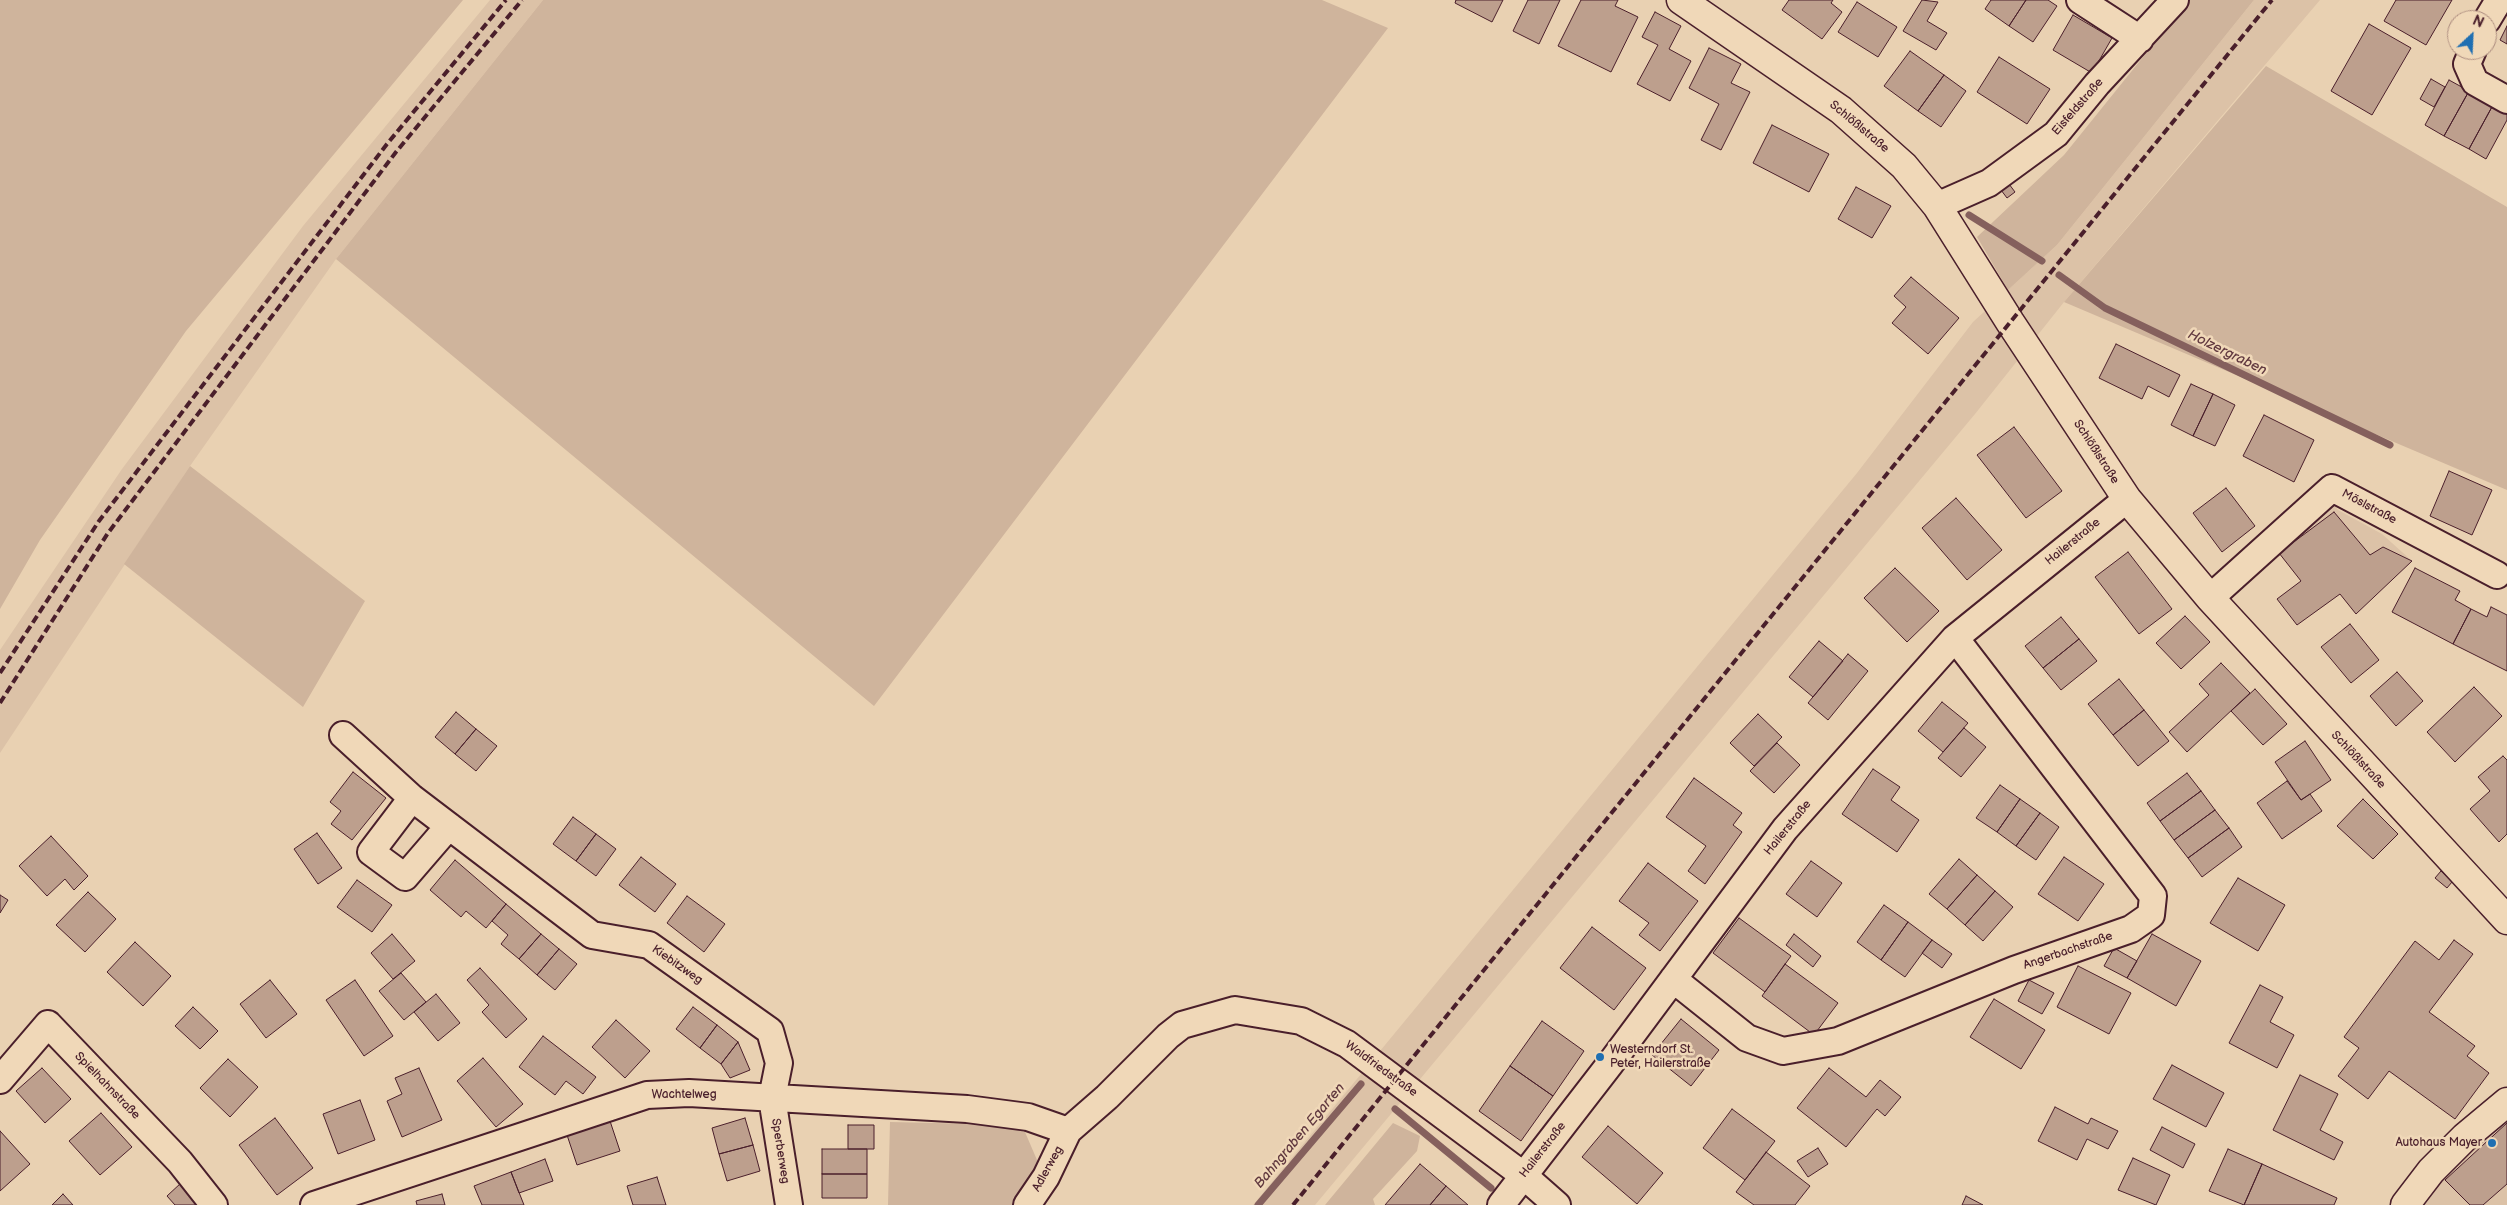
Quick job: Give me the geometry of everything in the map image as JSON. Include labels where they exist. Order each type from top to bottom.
[{"type":"street","name":"Schlößlstraße","points":[[1682,0],[1841,110],[1904,166],[1937,206],[2010,322],[2127,499],[2210,598],[2507,920]]},
{"type":"street","points":[[2080,0],[2140,39]]},
{"type":"street","name":"Eisfeldstraße","points":[[1937,206],[1990,183],[2056,134],[2098,84],[2176,0]]},
{"type":"street","points":[[2469,60],[2468,64],[2475,82],[2507,100]]},
{"type":"street","name":"Möslstraße","points":[[2210,598],[2332,488],[2498,575]]},
{"type":"street","name":"Hailerstraße","points":[[1502,1205],[1785,829],[1955,638],[2127,499]]},
{"type":"street","name":"Angerbachstraße","points":[[1673,980],[1747,1038],[1783,1050],[1838,1041],[2014,970],[2132,929],[2151,915],[2153,896],[1955,638]]},
{"type":"street","name":"Kiebitzweg","points":[[343,735],[412,798],[592,935],[649,945],[770,1031],[779,1063],[772,1098]]},
{"type":"street","points":[[412,798],[371,852],[404,877],[449,826]]},
{"type":"street","name":"Waldfriedstraße","points":[[1068,1131],[1182,1025],[1235,1010],[1302,1021],[1348,1044],[1523,1175],[1557,1205]]},
{"type":"street","name":"Spielhahnstraße","points":[[0,1080],[48,1024],[180,1162],[214,1205]]},
{"type":"street","name":"Wachtelweg","points":[[314,1205],[647,1095],[689,1094],[967,1109],[1028,1117],[1068,1131]]},
{"type":"street","name":"Sperberweg","points":[[772,1098],[789,1205]]},
{"type":"street","points":[[2405,1205],[2431,1171],[2465,1137],[2507,1102]]},
{"type":"street","name":"Adlerweg","points":[[1027,1205],[1046,1176],[1068,1131]]},
{"type":"shaded area","points":[[0,0],[463,0],[186,331],[40,540],[0,609]]},
{"type":"shaded area","points":[[490,0],[543,0],[336,259],[190,466],[0,753],[0,650],[122,469],[303,226]]},
{"type":"shaded area","points":[[543,0],[1322,0],[1388,28],[874,706],[336,259]]},
{"type":"shaded area","points":[[2189,0],[2254,0],[2057,245],[2008,290],[1977,237],[2064,155]]},
{"type":"shaded area","points":[[2254,0],[2320,0],[2064,302],[1975,414],[1315,1205],[1253,1205],[1857,473],[1973,322],[2057,245]]},
{"type":"shaded area","points":[[2266,66],[2507,207],[2507,490],[2064,302]]},
{"type":"shaded area","points":[[190,466],[365,601],[303,707],[124,564]]},
{"type":"shaded area","points":[[2331,501],[2338,510],[2382,534],[2412,561],[2356,614],[2340,594],[2322,607],[2274,547]]},
{"type":"shaded area","name":"Autohaus Mayer","points":[[2507,1117],[2507,1205],[2418,1205],[2447,1170]]},
{"type":"shaded area","points":[[890,1122],[1022,1125],[1040,1167],[1015,1205],[888,1205]]},
{"type":"shaded area","points":[[1393,1123],[1420,1136],[1417,1151],[1373,1199],[1375,1205],[1325,1205]]},
{"type":"building","points":[[1456,0],[1503,0],[1492,22],[1455,3]]},
{"type":"building","points":[[1528,0],[1560,0],[1539,44],[1513,31]]},
{"type":"building","points":[[1581,0],[1618,0],[1615,6],[1638,17],[1611,72],[1558,46]]},
{"type":"building","points":[[1789,0],[1833,0],[1831,3],[1842,12],[1822,39],[1782,10]]},
{"type":"building","points":[[1922,0],[1938,2],[1927,21],[1947,33],[1936,50],[1903,31]]},
{"type":"building","points":[[1991,0],[2026,0],[2009,26],[1985,9]]},
{"type":"building","points":[[2026,0],[2048,0],[2057,6],[2033,42],[2009,26]]},
{"type":"building","points":[[2396,0],[2452,0],[2426,45],[2384,21]]},
{"type":"building","points":[[1857,2],[1897,27],[1878,57],[1838,32]]},
{"type":"building","points":[[1655,12],[1681,26],[1669,49],[1691,61],[1670,101],[1637,84],[1658,45],[1642,37]]},
{"type":"building","points":[[2073,15],[2112,38],[2092,73],[2053,50]]},
{"type":"building","points":[[2369,24],[2411,48],[2372,115],[2331,91]]},
{"type":"building","points":[[2507,26],[2507,44],[2500,40]]},
{"type":"building","points":[[1709,48],[1741,64],[1731,83],[1750,92],[1721,150],[1701,140],[1719,104],[1689,88]]},
{"type":"building","points":[[1910,51],[1944,75],[1918,111],[1884,86]]},
{"type":"building","points":[[1999,57],[2050,89],[2027,124],[1977,92]]},
{"type":"building","points":[[1944,75],[1966,91],[1941,127],[1918,111]]},
{"type":"building","points":[[2431,79],[2445,87],[2434,107],[2420,99]]},
{"type":"building","points":[[2449,80],[2469,91],[2444,136],[2425,125]]},
{"type":"building","points":[[2469,91],[2493,105],[2469,149],[2444,136]]},
{"type":"building","points":[[2493,105],[2507,112],[2507,120],[2486,159],[2469,149]]},
{"type":"building","points":[[1772,125],[1829,154],[1809,192],[1753,163]]},
{"type":"building","points":[[2009,184],[2015,192],[2007,198],[2001,190]]},
{"type":"building","points":[[1856,187],[1891,206],[1872,238],[1838,219]]},
{"type":"building","points":[[1911,277],[1959,318],[1928,354],[1892,323],[1906,307],[1894,296]]},
{"type":"building","points":[[2116,344],[2180,375],[2169,397],[2148,386],[2142,399],[2099,378]]},
{"type":"building","points":[[2191,384],[2213,394],[2193,436],[2171,425]]},
{"type":"building","points":[[2213,394],[2235,405],[2215,446],[2193,436]]},
{"type":"building","points":[[2264,415],[2314,440],[2294,482],[2243,456]]},
{"type":"building","points":[[2014,427],[2062,491],[2026,518],[1977,455]]},
{"type":"building","points":[[2449,471],[2492,490],[2472,535],[2430,516]]},
{"type":"building","points":[[2226,488],[2255,526],[2222,552],[2193,513]]},
{"type":"building","points":[[1956,498],[2002,550],[1967,580],[1922,528]]},
{"type":"building","points":[[2334,512],[2370,555],[2383,547],[2412,561],[2356,614],[2340,594],[2297,625],[2277,599],[2301,581],[2279,553]]},
{"type":"building","points":[[2128,552],[2172,609],[2139,634],[2095,577]]},
{"type":"building","points":[[1895,568],[1939,611],[1907,642],[1864,598]]},
{"type":"building","points":[[2415,568],[2460,591],[2455,600],[2471,609],[2453,644],[2392,612]]},
{"type":"building","points":[[2491,607],[2507,615],[2507,671],[2453,644],[2471,609],[2487,617]]},
{"type":"building","points":[[2185,616],[2210,642],[2181,669],[2156,643]]},
{"type":"building","points":[[2061,617],[2079,639],[2043,668],[2025,646]]},
{"type":"building","points":[[2350,624],[2379,660],[2351,683],[2321,647]]},
{"type":"building","points":[[2079,639],[2097,661],[2061,690],[2043,668]]},
{"type":"building","points":[[1819,641],[1843,661],[1813,697],[1789,677]]},
{"type":"building","points":[[1848,654],[1868,671],[1828,720],[1808,703]]},
{"type":"building","points":[[2221,663],[2250,693],[2187,752],[2169,732],[2209,695],[2199,684]]},
{"type":"building","points":[[2397,672],[2423,701],[2396,726],[2370,696]]},
{"type":"building","points":[[2119,679],[2144,710],[2113,735],[2088,704]]},
{"type":"building","points":[[2474,687],[2502,716],[2455,762],[2427,732]]},
{"type":"building","points":[[2255,689],[2287,724],[2263,745],[2231,711]]},
{"type":"building","points":[[1942,702],[1968,723],[1943,752],[1918,731]]},
{"type":"building","points":[[2144,710],[2169,741],[2138,766],[2113,735]]},
{"type":"building","points":[[456,712],[476,729],[455,754],[435,737]]},
{"type":"building","points":[[1758,714],[1782,737],[1754,766],[1730,743]]},
{"type":"building","points":[[1964,728],[1986,747],[1961,777],[1938,758]]},
{"type":"building","points":[[476,729],[497,746],[476,771],[455,754]]},
{"type":"building","points":[[2305,741],[2331,780],[2301,800],[2275,762]]},
{"type":"building","points":[[1777,743],[1800,765],[1774,793],[1750,771]]},
{"type":"building","points":[[2503,756],[2507,760],[2507,834],[2499,842],[2470,809],[2490,791],[2478,777]]},
{"type":"building","points":[[1873,769],[1900,787],[1891,800],[1919,820],[1897,852],[1842,814]]},
{"type":"building","points":[[353,772],[386,798],[352,840],[331,824],[341,811],[330,802]]},
{"type":"building","points":[[2187,773],[2201,791],[2160,821],[2147,803]]},
{"type":"building","points":[[1694,778],[1742,813],[1733,825],[1742,832],[1705,884],[1688,871],[1706,846],[1666,817]]},
{"type":"building","points":[[2287,781],[2301,800],[2310,794],[2322,811],[2282,839],[2257,803]]},
{"type":"building","points":[[2000,785],[2020,799],[1997,832],[1976,818]]},
{"type":"building","points":[[2201,791],[2215,810],[2174,840],[2160,821]]},
{"type":"building","points":[[2020,799],[2040,813],[2016,846],[1997,832]]},
{"type":"building","points":[[2363,799],[2398,834],[2373,859],[2337,826]]},
{"type":"building","points":[[2215,810],[2229,828],[2188,858],[2174,840]]},
{"type":"building","points":[[2040,813],[2059,827],[2036,860],[2016,846]]},
{"type":"building","points":[[573,817],[596,834],[576,861],[553,844]]},
{"type":"building","points":[[2229,828],[2242,847],[2202,877],[2188,858]]},
{"type":"building","points":[[317,833],[342,868],[318,884],[294,849]]},
{"type":"building","points":[[596,834],[616,849],[596,876],[576,861]]},
{"type":"building","points":[[51,836],[88,876],[74,890],[65,879],[47,896],[19,866]]},
{"type":"building","points":[[641,857],[676,884],[655,912],[619,885]]},
{"type":"building","points":[[2064,857],[2104,884],[2078,921],[2038,894]]},
{"type":"building","points":[[1959,859],[1977,875],[1947,909],[1929,894]]},
{"type":"building","points":[[455,860],[506,904],[486,928],[466,911],[461,917],[430,890]]},
{"type":"building","points":[[1811,861],[1842,883],[1817,917],[1786,894]]},
{"type":"building","points":[[1648,863],[1698,901],[1660,951],[1639,935],[1649,923],[1619,901]]},
{"type":"building","points":[[2441,871],[2452,882],[2447,888],[2435,878]]},
{"type":"building","points":[[1977,875],[1995,891],[1965,925],[1947,909]]},
{"type":"building","points":[[2238,878],[2285,905],[2258,951],[2210,923]]},
{"type":"building","points":[[357,880],[392,905],[372,932],[337,907]]},
{"type":"building","points":[[1995,891],[2013,907],[1983,941],[1965,925]]},
{"type":"building","points":[[88,892],[116,919],[85,952],[56,925]]},
{"type":"building","points":[[0,895],[8,900],[0,913]]},
{"type":"building","points":[[687,896],[725,924],[704,952],[667,923]]},
{"type":"building","points":[[506,904],[541,934],[519,959],[501,944],[508,935],[492,921]]},
{"type":"building","points":[[1884,905],[1908,922],[1881,960],[1857,942]]},
{"type":"building","points":[[1739,918],[1791,956],[1765,992],[1713,953]]},
{"type":"building","points":[[1908,922],[1932,940],[1905,977],[1881,960]]},
{"type":"building","points":[[1592,927],[1646,968],[1614,1010],[1560,968]]},
{"type":"building","points":[[392,934],[415,961],[393,979],[371,953]]},
{"type":"building","points":[[541,934],[559,949],[537,975],[519,959]]},
{"type":"building","points":[[1794,934],[1821,956],[1813,967],[1786,945]]},
{"type":"building","points":[[2152,934],[2201,961],[2176,1006],[2127,978]]},
{"type":"building","points":[[1932,940],[1952,954],[1942,968],[1922,953]]},
{"type":"building","points":[[2454,940],[2473,954],[2429,1012],[2475,1046],[2467,1056],[2489,1073],[2455,1119],[2389,1071],[2368,1099],[2338,1076],[2359,1048],[2344,1037],[2415,941],[2439,960]]},
{"type":"building","points":[[135,942],[171,976],[143,1006],[107,972]]},
{"type":"building","points":[[2114,948],[2137,961],[2127,978],[2104,966]]},
{"type":"building","points":[[559,949],[577,964],[555,990],[537,975]]},
{"type":"building","points":[[1785,964],[1838,1003],[1814,1035],[1762,996]]},
{"type":"building","points":[[2078,966],[2131,993],[2109,1034],[2057,1007]]},
{"type":"building","points":[[480,968],[527,1019],[506,1038],[482,1012],[489,1005],[467,980]]},
{"type":"building","points":[[401,973],[426,1002],[404,1020],[379,991]]},
{"type":"building","points":[[270,980],[297,1014],[266,1038],[240,1004]]},
{"type":"building","points":[[355,980],[393,1036],[364,1056],[326,1000]]},
{"type":"building","points":[[2029,980],[2054,993],[2042,1014],[2018,1001]]},
{"type":"building","points":[[2260,985],[2283,997],[2270,1022],[2294,1035],[2277,1068],[2229,1043]]},
{"type":"building","points":[[436,994],[460,1023],[438,1041],[414,1012]]},
{"type":"building","points":[[1994,999],[2045,1030],[2021,1069],[1970,1037]]},
{"type":"building","points":[[193,1007],[218,1031],[200,1049],[175,1026]]},
{"type":"building","points":[[693,1007],[717,1025],[700,1048],[676,1029]]},
{"type":"building","points":[[1681,1019],[1719,1050],[1691,1086],[1652,1055]]},
{"type":"building","points":[[616,1020],[650,1051],[625,1078],[592,1047]]},
{"type":"building","points":[[1542,1021],[1584,1051],[1553,1096],[1510,1066]]},
{"type":"building","points":[[717,1025],[738,1042],[721,1064],[700,1048]]},
{"type":"building","points":[[543,1036],[596,1077],[583,1094],[566,1081],[555,1095],[519,1067]]},
{"type":"building","points":[[738,1042],[750,1070],[730,1078],[721,1064]]},
{"type":"building","points":[[483,1058],[523,1104],[496,1127],[457,1081]]},
{"type":"building","points":[[228,1059],[258,1087],[230,1117],[200,1088]]},
{"type":"building","points":[[2172,1065],[2224,1093],[2206,1127],[2153,1099]]},
{"type":"building","points":[[1510,1066],[1553,1096],[1521,1141],[1479,1111]]},
{"type":"building","points":[[42,1068],[71,1099],[45,1123],[16,1091]]},
{"type":"building","points":[[419,1068],[442,1120],[402,1137],[387,1101],[402,1094],[395,1078]]},
{"type":"building","points":[[1829,1068],[1866,1097],[1880,1080],[1901,1097],[1885,1116],[1877,1109],[1846,1147],[1797,1108]]},
{"type":"building","points":[[2300,1075],[2338,1094],[2320,1130],[2343,1142],[2334,1160],[2273,1130]]},
{"type":"building","points":[[360,1100],[375,1140],[338,1154],[323,1114]]},
{"type":"building","points":[[2055,1107],[2088,1124],[2091,1118],[2118,1131],[2108,1149],[2087,1139],[2077,1160],[2038,1141]]},
{"type":"building","points":[[1732,1109],[1775,1141],[1745,1180],[1703,1148]]},
{"type":"building","points":[[101,1113],[132,1147],[100,1175],[69,1141]]},
{"type":"building","points":[[275,1118],[313,1168],[277,1195],[239,1145]]},
{"type":"building","points":[[745,1118],[753,1145],[719,1154],[712,1128]]},
{"type":"building","points":[[610,1121],[620,1151],[577,1165],[567,1135]]},
{"type":"building","name":"Autohaus Mayer","points":[[2507,1123],[2507,1184],[2483,1205],[2470,1205],[2445,1180]]},
{"type":"building","points":[[848,1125],[874,1125],[874,1149],[848,1149]]},
{"type":"building","points":[[1608,1126],[1663,1173],[1637,1204],[1582,1157]]},
{"type":"building","points":[[2162,1127],[2195,1144],[2183,1168],[2150,1150]]},
{"type":"building","points":[[0,1131],[30,1164],[0,1191]]},
{"type":"building","points":[[753,1145],[760,1171],[727,1181],[719,1154]]},
{"type":"building","points":[[1818,1148],[1828,1164],[1808,1177],[1797,1161]]},
{"type":"building","points":[[822,1149],[867,1149],[867,1174],[822,1174]]},
{"type":"building","points":[[2228,1149],[2262,1164],[2244,1205],[2209,1191]]},
{"type":"building","points":[[1766,1152],[1810,1186],[1795,1205],[1754,1205],[1736,1192]]},
{"type":"building","points":[[2133,1158],[2170,1175],[2156,1205],[2118,1190]]},
{"type":"building","points":[[545,1159],[553,1181],[519,1193],[511,1172]]},
{"type":"building","points":[[1420,1164],[1446,1186],[1430,1205],[1385,1205]]},
{"type":"building","points":[[2262,1164],[2337,1198],[2334,1205],[2244,1205]]},
{"type":"building","points":[[511,1172],[524,1205],[482,1205],[474,1186]]},
{"type":"building","points":[[822,1174],[867,1174],[867,1198],[822,1198]]},
{"type":"building","points":[[657,1177],[666,1205],[633,1205],[627,1186]]},
{"type":"building","points":[[181,1183],[202,1205],[175,1205],[167,1196]]},
{"type":"building","points":[[1446,1186],[1468,1205],[1430,1205]]},
{"type":"building","points":[[63,1194],[73,1205],[52,1205]]},
{"type":"building","points":[[442,1194],[445,1205],[417,1205],[416,1201]]},
{"type":"building","points":[[1966,1196],[1983,1205],[1962,1205]]},
{"type":"waterway","name":"Holzergraben","points":[[1969,215],[2042,261]]},
{"type":"waterway","name":"Holzergraben","points":[[2059,275],[2105,308],[2390,445]]},
{"type":"waterway","name":"Bahngraben Egarten","points":[[1258,1205],[1361,1084]]},
{"type":"waterway","points":[[1395,1109],[1491,1188]]},
{"type":"railway","points":[[0,673],[99,521],[387,144],[506,0]]},
{"type":"railway","points":[[0,703],[108,533],[396,152],[522,0]]},
{"type":"railway","points":[[1293,1205],[2272,0]]},
{"type":"place","name":"Westerndorf St. Peter, Hailerstraße","points":[[1600,1057]]},
{"type":"place","name":"Autohaus Mayer","points":[[2492,1143]]}]
